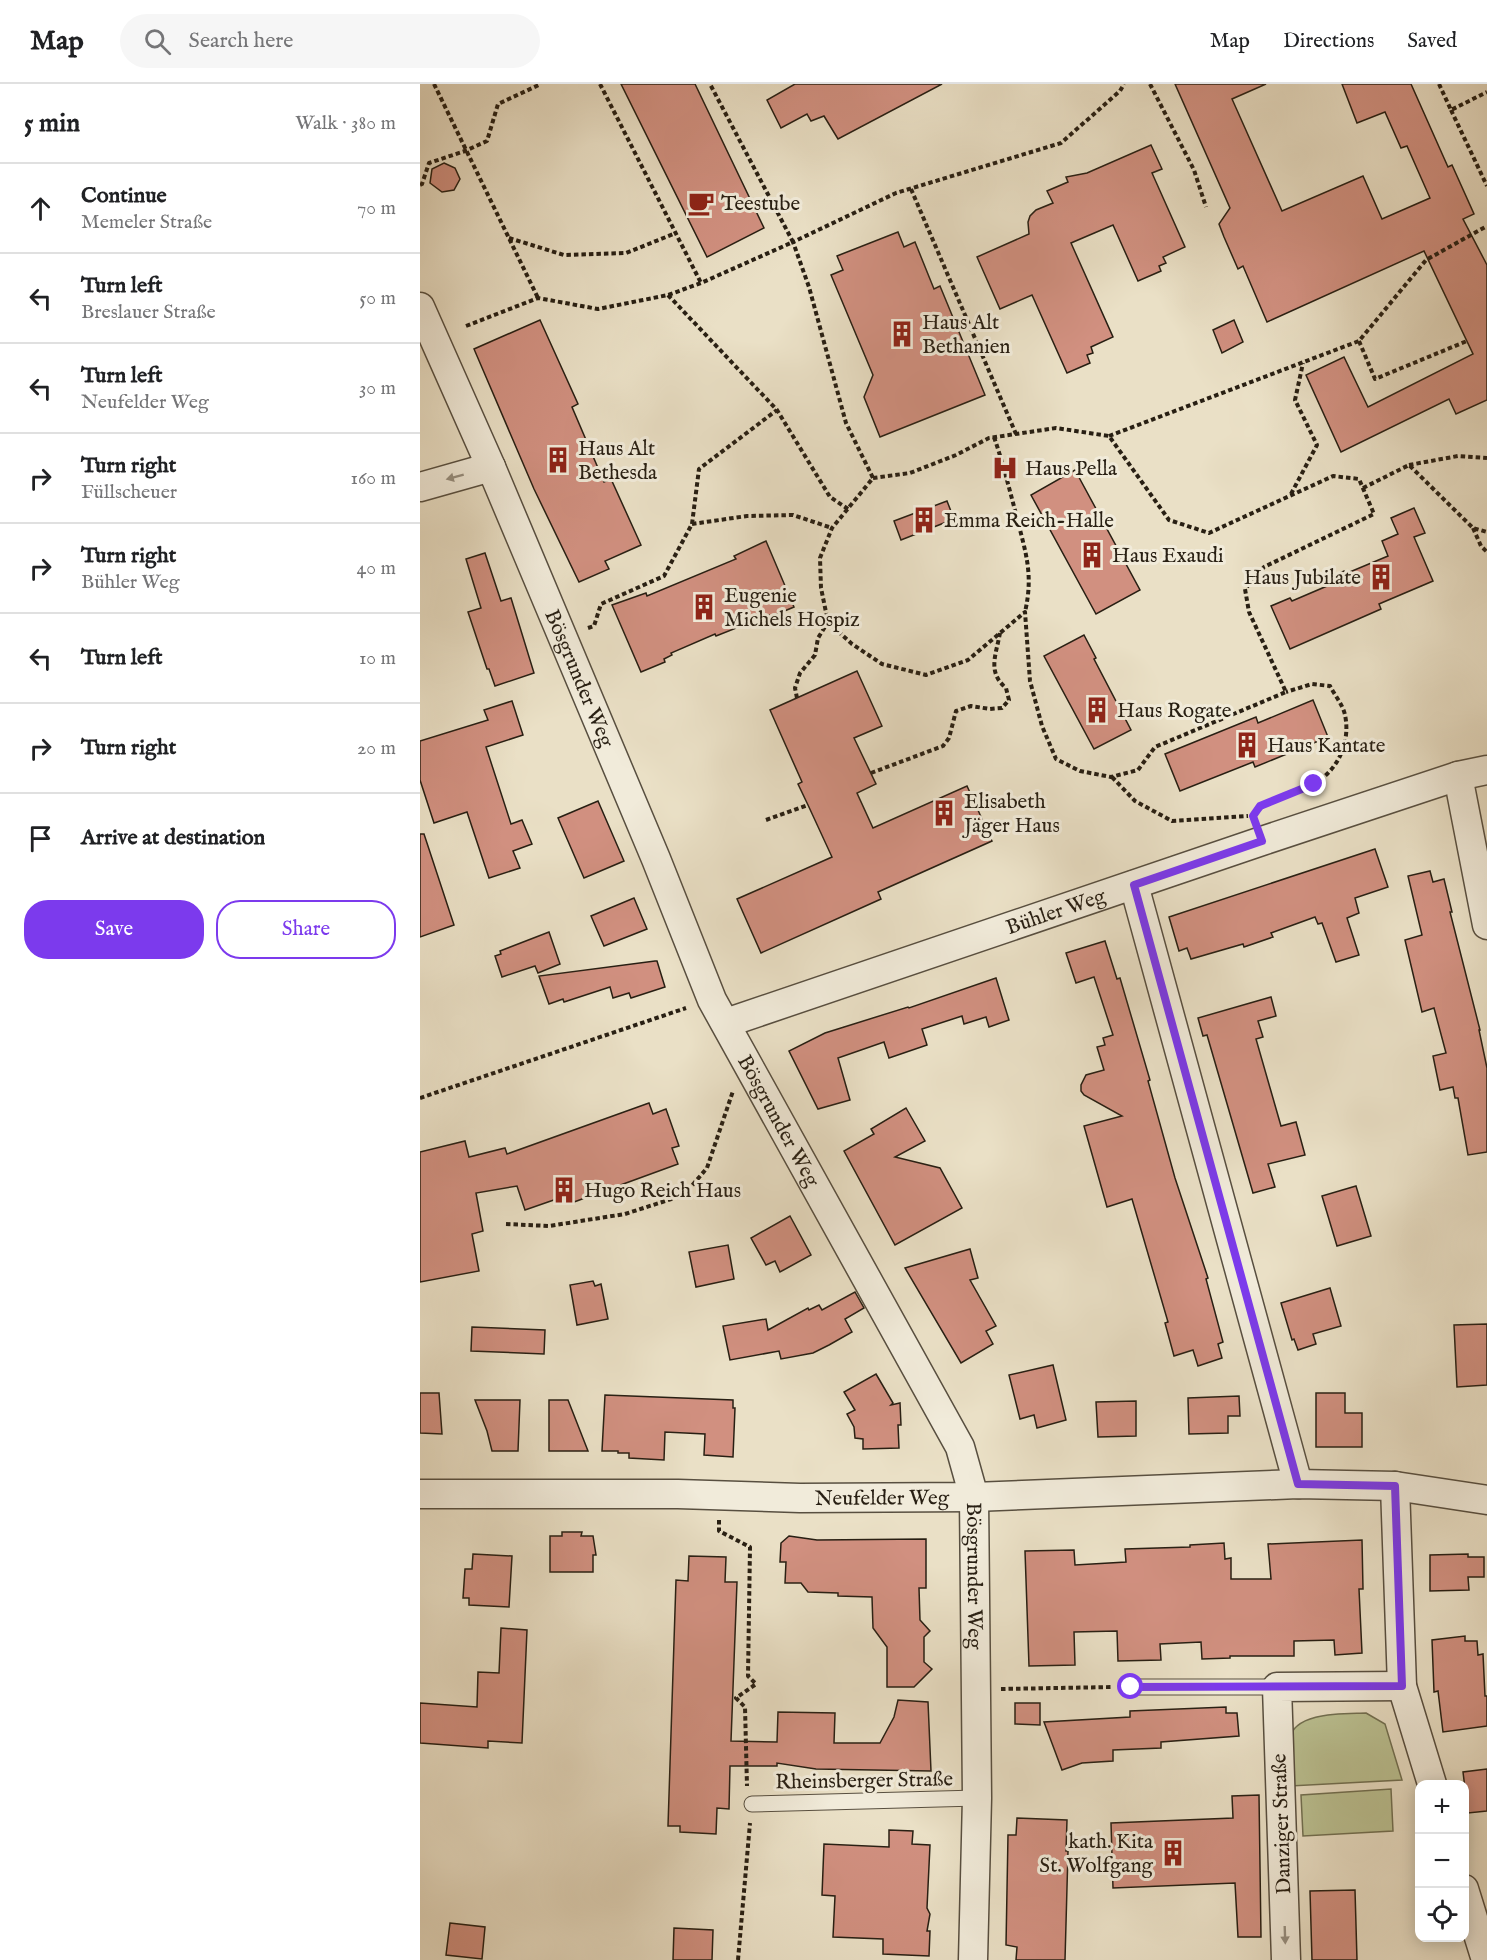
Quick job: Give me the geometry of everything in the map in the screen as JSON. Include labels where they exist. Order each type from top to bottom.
[{"type":"street","name":"Bösgrunder Weg","points":[[420,307],[491,467],[719,1011],[960,1447],[974,1497],[977,1798],[973,1960]]},
{"type":"street","points":[[420,487],[491,467]]},
{"type":"street","name":"Bühler Weg","points":[[719,1011],[1134,885],[1257,828],[1487,770]]},
{"type":"street","points":[[1458,776],[1487,925]]},
{"type":"street","points":[[1134,885],[1298,1484]]},
{"type":"street","name":"Neufelder Weg","points":[[420,1494],[800,1498],[974,1497],[1298,1484],[1395,1486],[1487,1500]]},
{"type":"street","points":[[1395,1486],[1402,1686],[1430,1780]]},
{"type":"street","points":[[1277,1688],[1402,1686]]},
{"type":"street","name":"Danziger Straße","points":[[1277,1688],[1286,1960]]},
{"type":"street","points":[[1469,1905],[1486,1960]]},
{"type":"lane","points":[[1131,1687],[1277,1688]]},
{"type":"lane","name":"Rheinsberger Straße","points":[[752,1804],[977,1798]]},
{"type":"path","points":[[434,84],[538,298]]},
{"type":"path","points":[[420,185],[429,163],[487,141],[498,104],[541,84]]},
{"type":"path","points":[[600,84],[701,283]]},
{"type":"path","points":[[710,84],[793,242],[809,287],[846,423],[873,478]]},
{"type":"path","points":[[466,326],[538,298],[598,309],[668,295],[701,283],[896,193],[1061,143],[1120,92],[1124,84]]},
{"type":"path","points":[[1150,84],[1194,170],[1206,207]]},
{"type":"path","points":[[1439,84],[1487,186]]},
{"type":"path","points":[[1451,110],[1487,92]]},
{"type":"path","points":[[910,189],[1016,434]]},
{"type":"path","points":[[1025,612],[968,660],[926,675],[882,664],[852,644],[828,622],[821,588],[820,558],[832,528],[873,478],[910,473],[994,437],[1056,428],[1108,436],[1359,341],[1426,260],[1487,226]]},
{"type":"path","points":[[508,238],[564,255],[584,255],[626,253],[676,233]]},
{"type":"path","points":[[668,295],[777,410],[830,497],[848,509]]},
{"type":"path","points":[[1359,341],[1375,379],[1467,341]]},
{"type":"path","points":[[1291,495],[1317,445],[1295,400],[1303,363]]},
{"type":"path","points":[[563,640],[594,626],[601,604],[664,576],[692,524],[699,469],[777,410]]},
{"type":"path","points":[[1108,436],[1169,520],[1209,533],[1333,476],[1359,479],[1374,514],[1264,567],[1245,589],[1250,612],[1286,692]]},
{"type":"path","points":[[994,437],[1006,471],[1028,557],[1030,590],[1025,612],[1030,681],[1042,726],[1056,759],[1080,771],[1111,777],[1138,770],[1155,747],[1286,692],[1311,684],[1330,686],[1345,713],[1346,743],[1334,767],[1314,784],[1260,806],[1257,828],[1172,821],[1135,801],[1111,777]]},
{"type":"path","points":[[1363,488],[1409,465],[1458,456],[1487,458]]},
{"type":"path","points":[[1409,465],[1473,528],[1480,546],[1487,552]]},
{"type":"path","points":[[692,524],[747,516],[793,515],[832,528]]},
{"type":"path","points":[[1473,528],[1487,532]]},
{"type":"path","points":[[797,698],[795,688],[800,673],[815,655],[819,639],[828,622]]},
{"type":"path","points":[[871,773],[943,746],[949,738],[956,711],[971,706],[1002,708],[1009,700],[1006,688],[997,680],[993,669],[1000,632]]},
{"type":"path","points":[[766,820],[808,806]]},
{"type":"path","points":[[420,1098],[719,1011]]},
{"type":"path","points":[[506,1224],[549,1226],[625,1215],[684,1195],[707,1168],[743,1056]]},
{"type":"path","points":[[719,1496],[719,1531],[750,1547],[748,1676],[756,1684],[736,1698],[745,1707],[746,1784],[752,1804],[738,1960]]},
{"type":"path","points":[[976,1690],[1131,1687]]},
{"type":"green space","points":[[1366,1713],[1385,1724],[1402,1780],[1290,1786],[1288,1745],[1293,1731],[1300,1724],[1310,1719],[1334,1714]]},
{"type":"green space","points":[[1391,1789],[1393,1831],[1303,1836],[1301,1795]]},
{"type":"building","points":[[621,84],[695,84],[764,228],[707,257]]},
{"type":"building","points":[[795,84],[942,84],[838,139],[824,116],[811,121],[807,114],[781,128],[767,100]]},
{"type":"building","points":[[1175,84],[1266,84],[1232,99],[1282,211],[1363,176],[1382,219],[1430,198],[1407,146],[1401,148],[1385,112],[1357,123],[1342,84],[1411,84],[1448,167],[1452,165],[1474,214],[1463,219],[1487,265],[1487,400],[1456,414],[1449,399],[1341,452],[1306,375],[1344,357],[1368,407],[1473,354],[1424,251],[1267,322],[1243,266],[1238,269],[1224,237],[1219,224],[1230,208]]},
{"type":"building","points":[[1151,145],[1162,169],[1152,173],[1185,247],[1163,257],[1166,263],[1159,266],[1161,271],[1138,281],[1113,225],[1071,243],[1113,337],[1091,347],[1093,353],[1087,355],[1090,363],[1067,373],[1032,295],[1000,309],[977,257],[1029,234],[1030,216],[1036,210],[1053,203],[1047,191],[1068,182],[1066,177],[1087,173]]},
{"type":"building","points":[[444,163],[455,168],[460,179],[454,190],[442,192],[430,183],[432,169]]},
{"type":"building","name":"Haus Alt Bethanien","points":[[898,232],[904,247],[915,242],[934,289],[940,286],[985,395],[880,437],[864,397],[873,375],[831,275],[843,270],[837,256]]},
{"type":"building","name":"Haus Alt Bethesda","points":[[540,320],[578,404],[572,407],[604,482],[611,479],[641,545],[605,561],[609,569],[579,582],[534,489],[474,349]]},
{"type":"building","points":[[1234,320],[1243,342],[1222,353],[1213,330]]},
{"type":"building","name":"Haus Exaudi","points":[[1075,470],[1140,590],[1096,614],[1031,495]]},
{"type":"building","name":"Emma Reich-Halle","points":[[947,501],[954,519],[901,540],[894,521]]},
{"type":"building","name":"Haus Jubilate","points":[[1414,508],[1425,533],[1414,537],[1433,581],[1379,604],[1381,609],[1290,649],[1271,606],[1290,598],[1292,601],[1327,586],[1324,580],[1388,556],[1382,541],[1398,534],[1391,518]]},
{"type":"building","name":"Eugenie Michels Hospiz","points":[[766,541],[794,607],[716,636],[715,634],[671,653],[672,655],[664,659],[665,662],[641,672],[612,605],[646,593],[647,596],[736,559],[734,556]]},
{"type":"building","points":[[485,553],[501,601],[511,598],[534,673],[495,686],[468,612],[481,608],[466,559]]},
{"type":"building","name":"Haus Rogate","points":[[1084,635],[1131,730],[1094,749],[1044,656]]},
{"type":"building","name":"Elisabeth Jäger Haus","points":[[857,671],[882,726],[854,738],[876,784],[857,793],[873,828],[967,786],[992,841],[878,892],[881,899],[761,953],[737,899],[832,857],[798,784],[802,782],[770,710]]},
{"type":"building","name":"Haus Kantate","points":[[1313,700],[1328,737],[1255,767],[1253,762],[1180,791],[1165,754],[1256,717],[1258,723]]},
{"type":"building","points":[[512,701],[523,735],[486,747],[511,824],[522,820],[532,844],[513,851],[520,868],[489,878],[467,812],[434,823],[420,780],[420,741],[488,720],[484,710]]},
{"type":"building","points":[[598,801],[624,861],[584,878],[558,818]]},
{"type":"building","points":[[420,834],[424,834],[454,925],[420,937]]},
{"type":"building","points":[[1375,849],[1388,887],[1355,898],[1359,913],[1347,918],[1359,955],[1336,962],[1322,923],[1318,924],[1315,917],[1271,933],[1273,937],[1244,947],[1243,944],[1191,959],[1187,948],[1179,951],[1169,917]]},
{"type":"building","points":[[1430,871],[1433,882],[1444,879],[1452,912],[1450,912],[1480,1030],[1487,1068],[1487,1152],[1468,1155],[1458,1098],[1455,1098],[1453,1087],[1440,1090],[1433,1056],[1446,1053],[1434,1008],[1422,1012],[1405,940],[1422,935],[1408,876]]},
{"type":"building","points":[[634,898],[647,929],[604,946],[591,916]]},
{"type":"building","points":[[549,932],[560,964],[538,973],[535,966],[502,977],[495,956],[501,954],[500,951]]},
{"type":"building","points":[[1105,941],[1117,979],[1120,978],[1150,1080],[1148,1081],[1175,1178],[1208,1278],[1206,1279],[1223,1342],[1218,1344],[1222,1358],[1198,1366],[1193,1350],[1174,1356],[1165,1323],[1168,1322],[1132,1199],[1107,1207],[1084,1126],[1122,1116],[1084,1095],[1081,1091],[1086,1075],[1104,1070],[1097,1047],[1105,1045],[1103,1038],[1113,1035],[1094,977],[1076,983],[1066,953]]},
{"type":"building","points":[[657,961],[665,987],[631,998],[629,993],[613,998],[610,987],[564,1002],[563,999],[549,1004],[539,976]]},
{"type":"building","points":[[996,978],[1009,1020],[989,1027],[986,1017],[964,1024],[962,1016],[922,1029],[927,1045],[889,1058],[884,1042],[838,1058],[850,1100],[818,1109],[789,1051],[825,1033],[909,1008]]},
{"type":"building","points":[[1271,997],[1276,1016],[1258,1021],[1263,1037],[1256,1039],[1281,1126],[1296,1122],[1305,1155],[1268,1164],[1275,1187],[1253,1193],[1207,1035],[1203,1036],[1198,1018]]},
{"type":"building","name":"Hugo Reich Haus","points":[[649,1103],[653,1114],[666,1109],[679,1146],[672,1148],[678,1164],[574,1202],[571,1194],[525,1210],[517,1186],[476,1193],[483,1231],[472,1234],[479,1271],[420,1282],[420,1152],[465,1141],[469,1157],[505,1148],[507,1154]]},
{"type":"building","points":[[906,1108],[925,1141],[895,1157],[940,1168],[962,1208],[895,1245],[844,1151],[874,1134],[871,1129]]},
{"type":"building","points":[[1356,1186],[1371,1236],[1337,1246],[1322,1196]]},
{"type":"building","points":[[790,1216],[811,1255],[780,1272],[775,1261],[766,1265],[751,1238]]},
{"type":"building","points":[[728,1245],[734,1279],[696,1287],[689,1252]]},
{"type":"building","points":[[970,1249],[978,1278],[970,1280],[996,1326],[986,1331],[993,1344],[961,1363],[905,1268]]},
{"type":"building","points":[[593,1281],[595,1286],[601,1284],[608,1319],[577,1325],[570,1285]]},
{"type":"building","points":[[1330,1288],[1341,1326],[1313,1334],[1316,1344],[1298,1350],[1294,1339],[1292,1340],[1281,1303]]},
{"type":"building","points":[[855,1292],[864,1308],[845,1319],[852,1332],[829,1345],[813,1353],[781,1359],[779,1351],[730,1360],[723,1326],[766,1319],[768,1330],[808,1308],[809,1310],[819,1305],[822,1310]]},
{"type":"building","points":[[1487,1324],[1487,1385],[1457,1387],[1454,1325]]},
{"type":"building","points":[[472,1327],[545,1330],[544,1354],[471,1351]]},
{"type":"building","points":[[1053,1365],[1066,1420],[1037,1428],[1034,1415],[1020,1419],[1009,1375]]},
{"type":"building","points":[[876,1374],[893,1403],[891,1405],[900,1403],[899,1448],[863,1449],[863,1439],[855,1438],[854,1427],[847,1414],[855,1410],[844,1392]]},
{"type":"building","points":[[420,1393],[439,1393],[442,1434],[420,1433]]},
{"type":"building","points":[[1316,1393],[1345,1393],[1345,1413],[1362,1413],[1362,1447],[1316,1447]]},
{"type":"building","points":[[605,1395],[733,1400],[733,1408],[735,1408],[733,1457],[704,1455],[705,1434],[665,1432],[664,1460],[629,1458],[629,1453],[602,1451]]},
{"type":"building","points":[[1239,1396],[1240,1416],[1228,1416],[1228,1433],[1189,1434],[1188,1398]]},
{"type":"building","points":[[475,1400],[520,1400],[518,1451],[492,1451]]},
{"type":"building","points":[[549,1400],[568,1400],[588,1451],[549,1451]]},
{"type":"building","points":[[1136,1401],[1136,1436],[1098,1437],[1096,1402]]},
{"type":"building","points":[[562,1532],[582,1532],[581,1536],[593,1536],[596,1555],[593,1555],[593,1572],[550,1572],[550,1536],[562,1536]]},
{"type":"building","points":[[789,1536],[817,1540],[926,1539],[926,1588],[919,1588],[920,1620],[930,1631],[924,1637],[924,1662],[932,1669],[914,1687],[887,1687],[887,1647],[873,1628],[872,1597],[808,1592],[801,1583],[785,1583],[786,1562],[780,1562],[781,1543]]},
{"type":"building","points":[[1362,1540],[1363,1589],[1359,1589],[1362,1653],[1335,1655],[1334,1640],[1294,1641],[1294,1656],[1230,1656],[1230,1658],[1202,1659],[1201,1642],[1160,1644],[1161,1660],[1118,1661],[1117,1631],[1074,1632],[1075,1665],[1029,1666],[1025,1551],[1074,1550],[1075,1565],[1126,1562],[1125,1549],[1190,1547],[1190,1545],[1224,1543],[1225,1559],[1231,1558],[1231,1579],[1271,1579],[1268,1544]]},
{"type":"building","points":[[473,1554],[512,1556],[509,1607],[469,1605],[469,1598],[463,1598],[465,1569],[472,1569]]},
{"type":"building","points":[[1468,1554],[1468,1557],[1484,1557],[1484,1577],[1468,1577],[1469,1590],[1430,1591],[1430,1555]]},
{"type":"building","points":[[689,1556],[726,1557],[725,1582],[737,1582],[731,1741],[777,1742],[778,1712],[835,1713],[834,1743],[880,1743],[894,1717],[898,1700],[928,1702],[931,1771],[816,1769],[777,1763],[777,1766],[730,1766],[729,1809],[717,1808],[716,1834],[680,1832],[680,1826],[668,1826],[676,1580],[688,1581]]},
{"type":"building","points":[[501,1628],[527,1630],[522,1743],[488,1741],[488,1748],[420,1743],[420,1703],[477,1707],[478,1672],[499,1673]]},
{"type":"building","points":[[1465,1636],[1465,1641],[1477,1641],[1478,1655],[1483,1654],[1487,1726],[1443,1732],[1438,1691],[1434,1692],[1432,1640]]},
{"type":"building","points":[[1015,1703],[1040,1703],[1040,1725],[1015,1724]]},
{"type":"building","points":[[1226,1707],[1226,1713],[1237,1713],[1239,1736],[1161,1742],[1161,1748],[1113,1750],[1113,1761],[1082,1763],[1062,1770],[1044,1722],[1130,1717],[1130,1711]]},
{"type":"building","points":[[1487,1769],[1487,1811],[1469,1813],[1469,1780],[1464,1780],[1463,1772]]},
{"type":"building","name":"kath. Kita St. Wolfgang","points":[[1259,1795],[1261,1937],[1238,1937],[1235,1883],[1113,1888],[1111,1823],[1233,1818],[1232,1796]]},
{"type":"building","points":[[1017,1818],[1067,1820],[1065,1960],[1016,1960],[1017,1947],[1006,1945],[1008,1835],[1016,1835]]},
{"type":"building","points":[[889,1830],[913,1831],[912,1844],[930,1845],[927,1908],[930,1914],[927,1931],[930,1931],[929,1956],[883,1954],[883,1939],[833,1937],[835,1896],[822,1895],[824,1844],[889,1847]]},
{"type":"building","points":[[1355,1890],[1357,1960],[1312,1960],[1310,1891]]},
{"type":"building","points":[[450,1923],[485,1927],[482,1959],[446,1955]]},
{"type":"building","points":[[674,1928],[713,1930],[712,1960],[673,1960]]},
{"type":"place","name":"Teestube","points":[[701,203]]},
{"type":"place","name":"Haus Alt Bethanien","points":[[902,334]]},
{"type":"place","name":"Haus Alt Bethesda","points":[[558,460]]},
{"type":"place","name":"Haus Pella","points":[[1005,468]]},
{"type":"place","name":"Emma Reich-Halle","points":[[924,520]]},
{"type":"place","name":"Haus Exaudi","points":[[1092,555]]},
{"type":"place","name":"Haus Jubilate","points":[[1381,577]]},
{"type":"place","name":"Eugenie Michels Hospiz","points":[[704,607]]},
{"type":"place","name":"Haus Rogate","points":[[1097,710]]},
{"type":"place","name":"Haus Kantate","points":[[1247,745]]},
{"type":"place","name":"Elisabeth Jäger Haus","points":[[944,813]]},
{"type":"place","name":"Hugo Reich Haus","points":[[564,1190]]},
{"type":"place","name":"kath. Kita St. Wolfgang","points":[[1173,1853]]},
{"type":"route","points":[[1131,1687],[1402,1686],[1395,1486],[1298,1484],[1134,885],[1262,841],[1253,816],[1260,806],[1314,784]]}]
